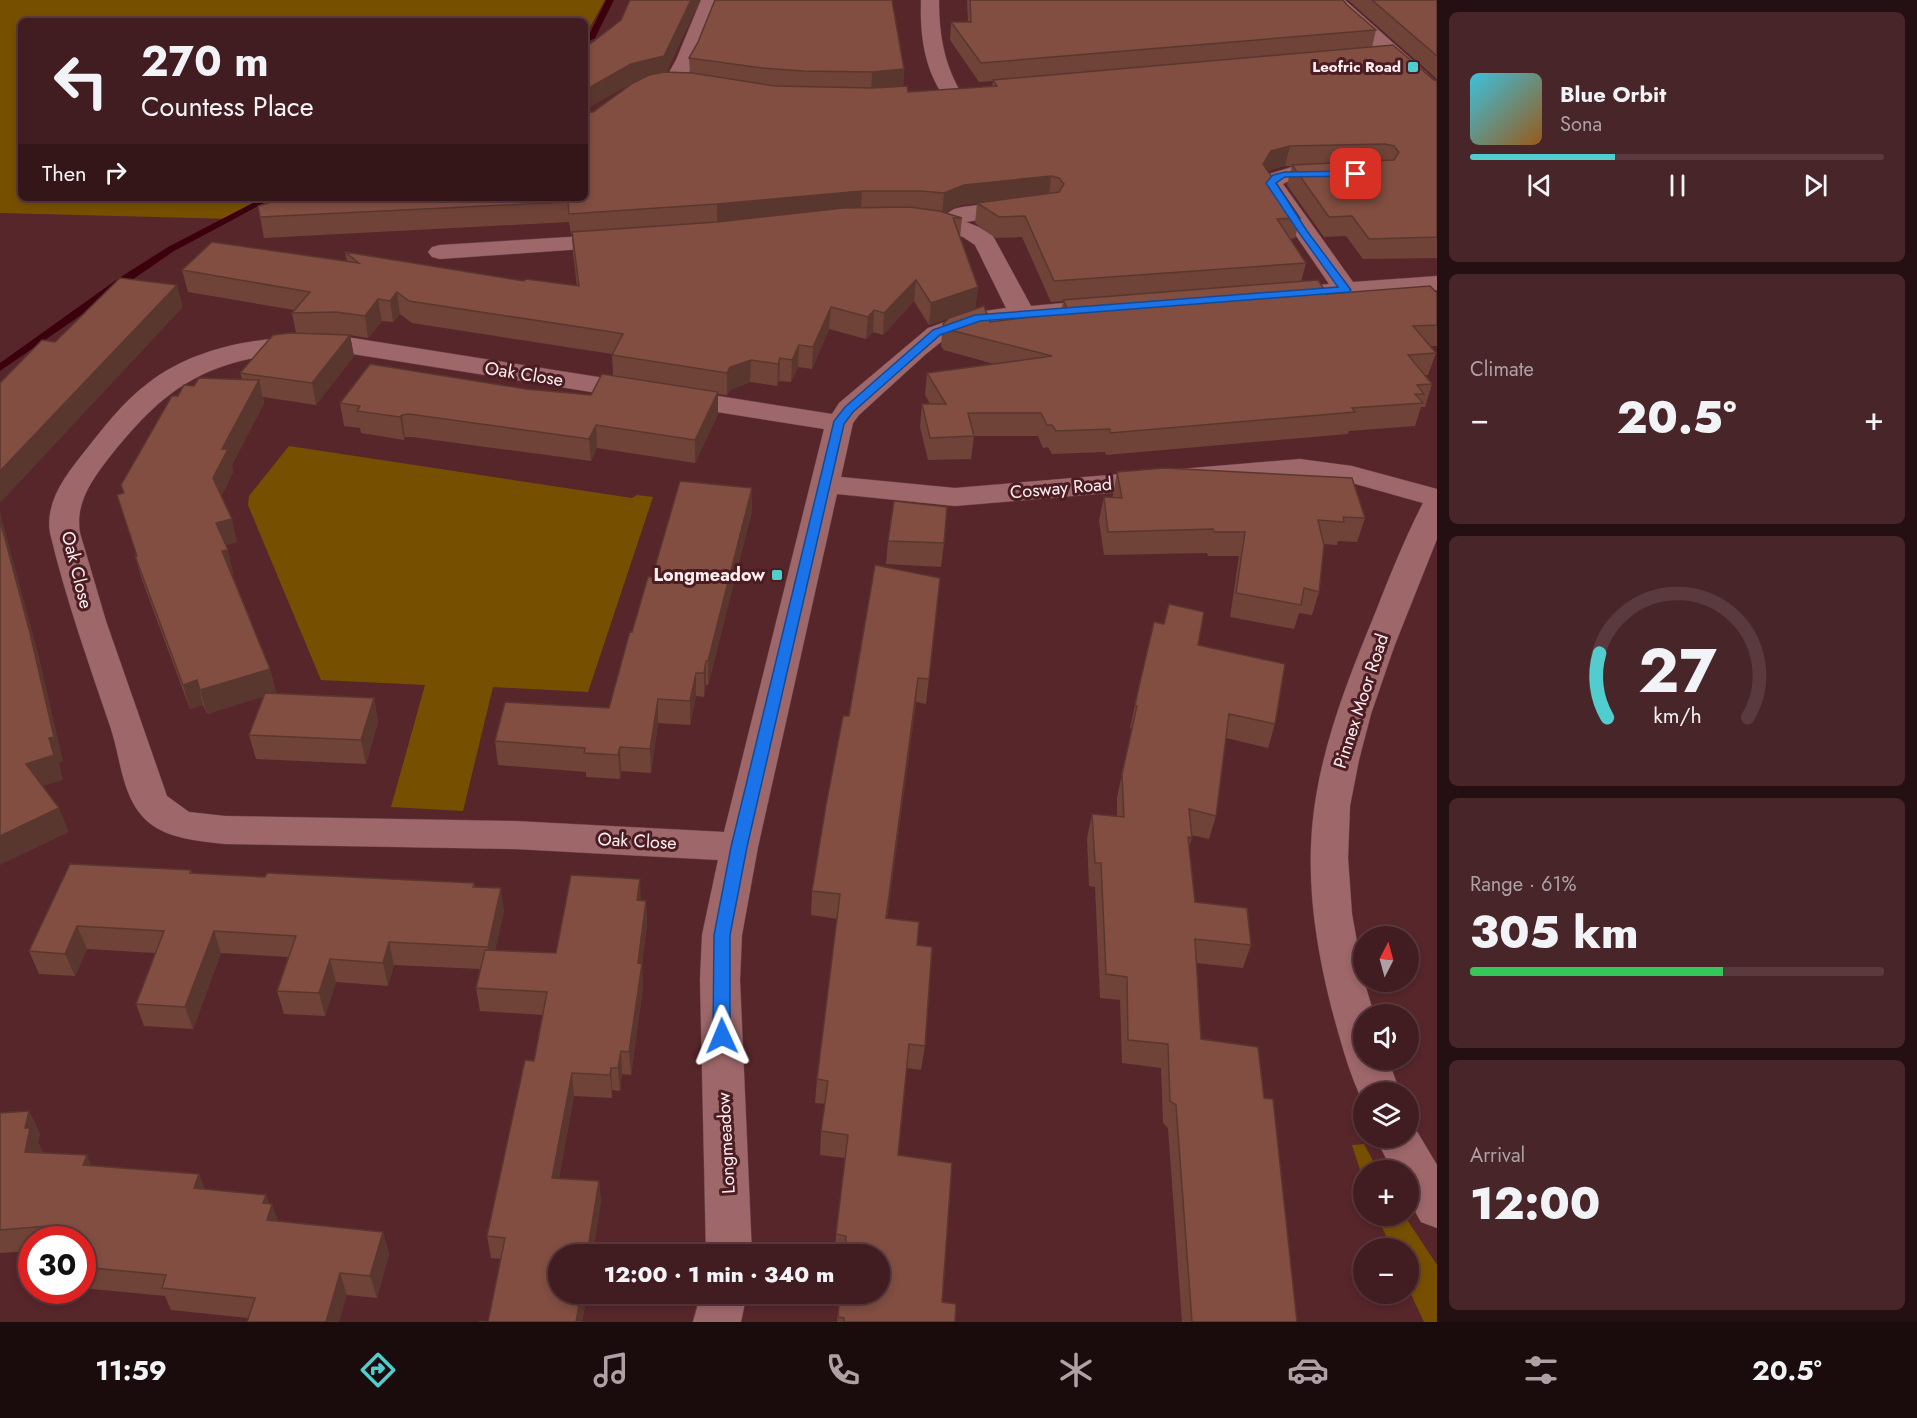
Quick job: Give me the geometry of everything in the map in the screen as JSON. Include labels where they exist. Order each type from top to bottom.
[{"type":"street","points":[[673,83],[686,60],[710,0]]},
{"type":"street","points":[[930,0],[930,23],[937,61],[943,80],[952,94]]},
{"type":"street","points":[[1335,0],[1437,93]]},
{"type":"street","points":[[1369,56],[1394,55]]},
{"type":"street","points":[[650,85],[673,83],[696,86]]},
{"type":"street","points":[[929,95],[975,92]]},
{"type":"street","points":[[1346,290],[1303,232],[1271,183],[1276,177],[1285,175],[1356,174]]},
{"type":"street","points":[[948,224],[962,214],[1048,205]]},
{"type":"street","points":[[893,219],[948,224],[971,232],[985,241],[1022,314]]},
{"type":"street","points":[[440,252],[535,258],[644,239]]},
{"type":"street","points":[[1252,297],[1437,283]]},
{"type":"street","name":"Longmeadow","points":[[729,1244],[720,980],[722,935],[739,847],[838,423],[849,409],[937,333],[979,318],[1137,305]]},
{"type":"street","name":"Oak Close","points":[[739,847],[515,835],[225,830],[190,826],[168,818],[154,805],[147,793],[130,734],[92,630],[66,534],[64,516],[70,494],[94,458],[131,414],[164,383],[184,372],[230,354],[284,344],[340,344],[838,423]]},
{"type":"street","name":"Cosway Road","points":[[825,484],[956,497],[1300,468],[1331,469],[1437,498]]},
{"type":"street","name":"Pinnex Moor Road","points":[[1353,1016],[1336,945],[1329,880],[1330,831],[1335,783],[1348,731],[1372,662],[1406,573],[1437,504]]},
{"type":"street","points":[[1403,1148],[1437,1207]]},
{"type":"street","points":[[717,1322],[721,1304]]},
{"type":"shaded area","points":[[0,0],[605,0],[588,31],[588,18],[18,18],[18,201],[270,201],[234,219],[0,213]]},
{"type":"shaded area","points":[[289,446],[632,498],[637,495],[653,497],[588,692],[493,687],[463,811],[391,807],[425,685],[321,680],[248,505],[249,496]]},
{"type":"shaded area","points":[[1352,1145],[1353,1148],[1366,1148],[1373,1160],[1357,1160]]},
{"type":"shaded area","points":[[1382,1226],[1411,1226],[1437,1265],[1437,1322],[1424,1322],[1416,1304],[1419,1304],[1419,1238],[1387,1238]]},
{"type":"building","points":[[630,0],[691,0],[664,56],[631,64],[588,89],[588,46],[621,20]]},
{"type":"building","points":[[715,0],[892,0],[904,69],[872,72],[803,71],[689,58]]},
{"type":"building","points":[[970,0],[1343,0],[1376,30],[981,63],[951,22],[971,22]]},
{"type":"building","points":[[1372,0],[1437,0],[1437,56]]},
{"type":"building","points":[[1393,45],[1437,81],[1437,237],[1369,239],[1352,216],[1329,217],[1292,165],[1394,160],[1399,152],[1394,146],[1385,144],[1290,146],[1271,151],[1263,164],[1300,218],[1277,219],[1306,263],[1054,281],[1025,216],[999,217],[977,203],[1059,192],[1064,184],[1059,178],[1051,176],[964,185],[944,193],[862,191],[569,214],[568,202],[260,217],[258,206],[275,201],[588,201],[588,113],[593,112],[633,83],[649,75],[664,72],[692,73],[775,86],[872,88],[907,86],[908,92],[997,86],[993,80]]},
{"type":"building","points":[[910,207],[939,211],[962,218],[953,218],[978,287],[931,303],[916,280],[884,313],[874,310],[868,317],[831,307],[813,347],[799,345],[792,360],[780,358],[778,364],[751,360],[730,367],[727,373],[612,355],[623,334],[409,301],[397,292],[390,301],[378,299],[365,316],[336,312],[292,313],[310,292],[182,270],[212,242],[359,263],[345,252],[524,281],[526,279],[579,286],[572,232],[717,222],[843,208]]},
{"type":"building","points":[[120,278],[177,285],[0,471],[0,383],[42,340],[55,342]]},
{"type":"building","points":[[1318,280],[1327,294],[1430,286],[1437,293],[1437,325],[1413,326],[1436,353],[1408,355],[1432,384],[1417,385],[1424,394],[1415,394],[1423,403],[1352,408],[1355,412],[1110,433],[1110,429],[1056,431],[1052,425],[1047,425],[1041,413],[968,413],[974,436],[930,438],[922,404],[946,404],[927,373],[1052,356],[946,329],[943,324],[949,318],[984,306],[990,322],[1069,312],[1063,300]]},
{"type":"building","points":[[291,333],[350,335],[312,383],[240,373],[273,335]]},
{"type":"building","points":[[370,364],[526,389],[591,395],[602,374],[718,392],[695,440],[596,425],[589,439],[409,414],[400,417],[357,411],[360,406],[340,403]]},
{"type":"building","points":[[199,378],[259,380],[222,449],[228,449],[213,478],[232,519],[216,523],[228,550],[222,551],[270,669],[200,690],[197,680],[183,685],[135,556],[137,556],[117,495],[124,493],[121,485],[172,396],[178,396],[184,385],[194,386]]},
{"type":"building","points":[[1164,468],[1352,478],[1365,518],[1343,517],[1344,522],[1318,520],[1324,545],[1319,592],[1304,588],[1301,605],[1236,593],[1245,532],[1214,532],[1213,529],[1108,532],[1104,497],[1122,498],[1117,472]]},
{"type":"building","points":[[680,481],[752,488],[708,661],[706,661],[704,673],[696,673],[690,701],[658,699],[650,749],[620,747],[618,755],[584,753],[585,748],[495,741],[505,702],[609,708],[630,631],[632,632],[648,577],[652,577]]},
{"type":"building","points":[[894,501],[947,507],[944,543],[888,541]]},
{"type":"building","points":[[0,520],[30,633],[54,737],[49,738],[54,755],[26,764],[59,808],[0,836]]},
{"type":"building","points":[[875,565],[940,578],[929,679],[918,678],[886,918],[919,922],[917,945],[932,947],[925,1046],[909,1044],[898,1155],[952,1163],[942,1302],[956,1304],[955,1322],[844,1322],[844,1318],[838,1317],[839,1304],[890,1304],[890,1244],[846,1244],[846,1236],[836,1234],[848,1135],[821,1131],[828,1081],[817,1079],[840,894],[812,891],[843,716],[849,716]]},
{"type":"building","points":[[1169,604],[1204,612],[1198,645],[1285,664],[1275,724],[1229,714],[1216,816],[1189,809],[1192,838],[1188,837],[1195,902],[1247,908],[1251,945],[1195,939],[1201,1039],[1258,1047],[1264,1098],[1273,1099],[1297,1322],[1192,1322],[1176,1105],[1170,1101],[1168,1044],[1128,1040],[1127,977],[1106,974],[1101,863],[1095,863],[1092,814],[1124,817],[1122,774],[1137,706],[1135,705],[1154,622],[1164,624]]},
{"type":"building","points":[[265,693],[374,698],[361,740],[249,735]]},
{"type":"building","points":[[70,864],[191,870],[190,873],[265,877],[267,873],[474,883],[473,887],[501,888],[488,947],[389,942],[383,963],[330,959],[319,993],[277,991],[296,936],[214,931],[185,1007],[136,1004],[164,931],[77,926],[65,954],[29,951]]},
{"type":"building","points":[[571,875],[640,879],[637,900],[646,901],[638,963],[642,964],[629,1052],[621,1051],[618,1068],[611,1068],[610,1075],[572,1073],[552,1178],[599,1181],[589,1244],[548,1244],[548,1304],[579,1304],[576,1322],[488,1322],[505,1238],[487,1236],[525,1060],[534,1061],[547,992],[476,988],[485,950],[556,953]]},
{"type":"building","points":[[29,1111],[25,1128],[30,1128],[25,1152],[87,1155],[83,1165],[199,1174],[194,1188],[266,1195],[263,1203],[272,1204],[267,1220],[383,1232],[370,1276],[340,1273],[326,1322],[247,1322],[255,1298],[162,1288],[166,1275],[96,1268],[96,1226],[18,1226],[18,1228],[0,1230],[0,1113]]},
{"type":"waterway","points":[[588,40],[591,38],[610,0]]},
{"type":"waterway","points":[[0,368],[123,280],[171,249],[263,201]]},
{"type":"place","name":"Leofric Road","points":[[1413,67]]},
{"type":"place","name":"Longmeadow","points":[[777,575]]},
{"type":"route","points":[[722,1036],[720,980],[722,935],[739,847],[838,423],[849,409],[937,333],[979,318],[1346,290],[1303,232],[1271,183],[1276,177],[1285,175],[1356,174]]}]
